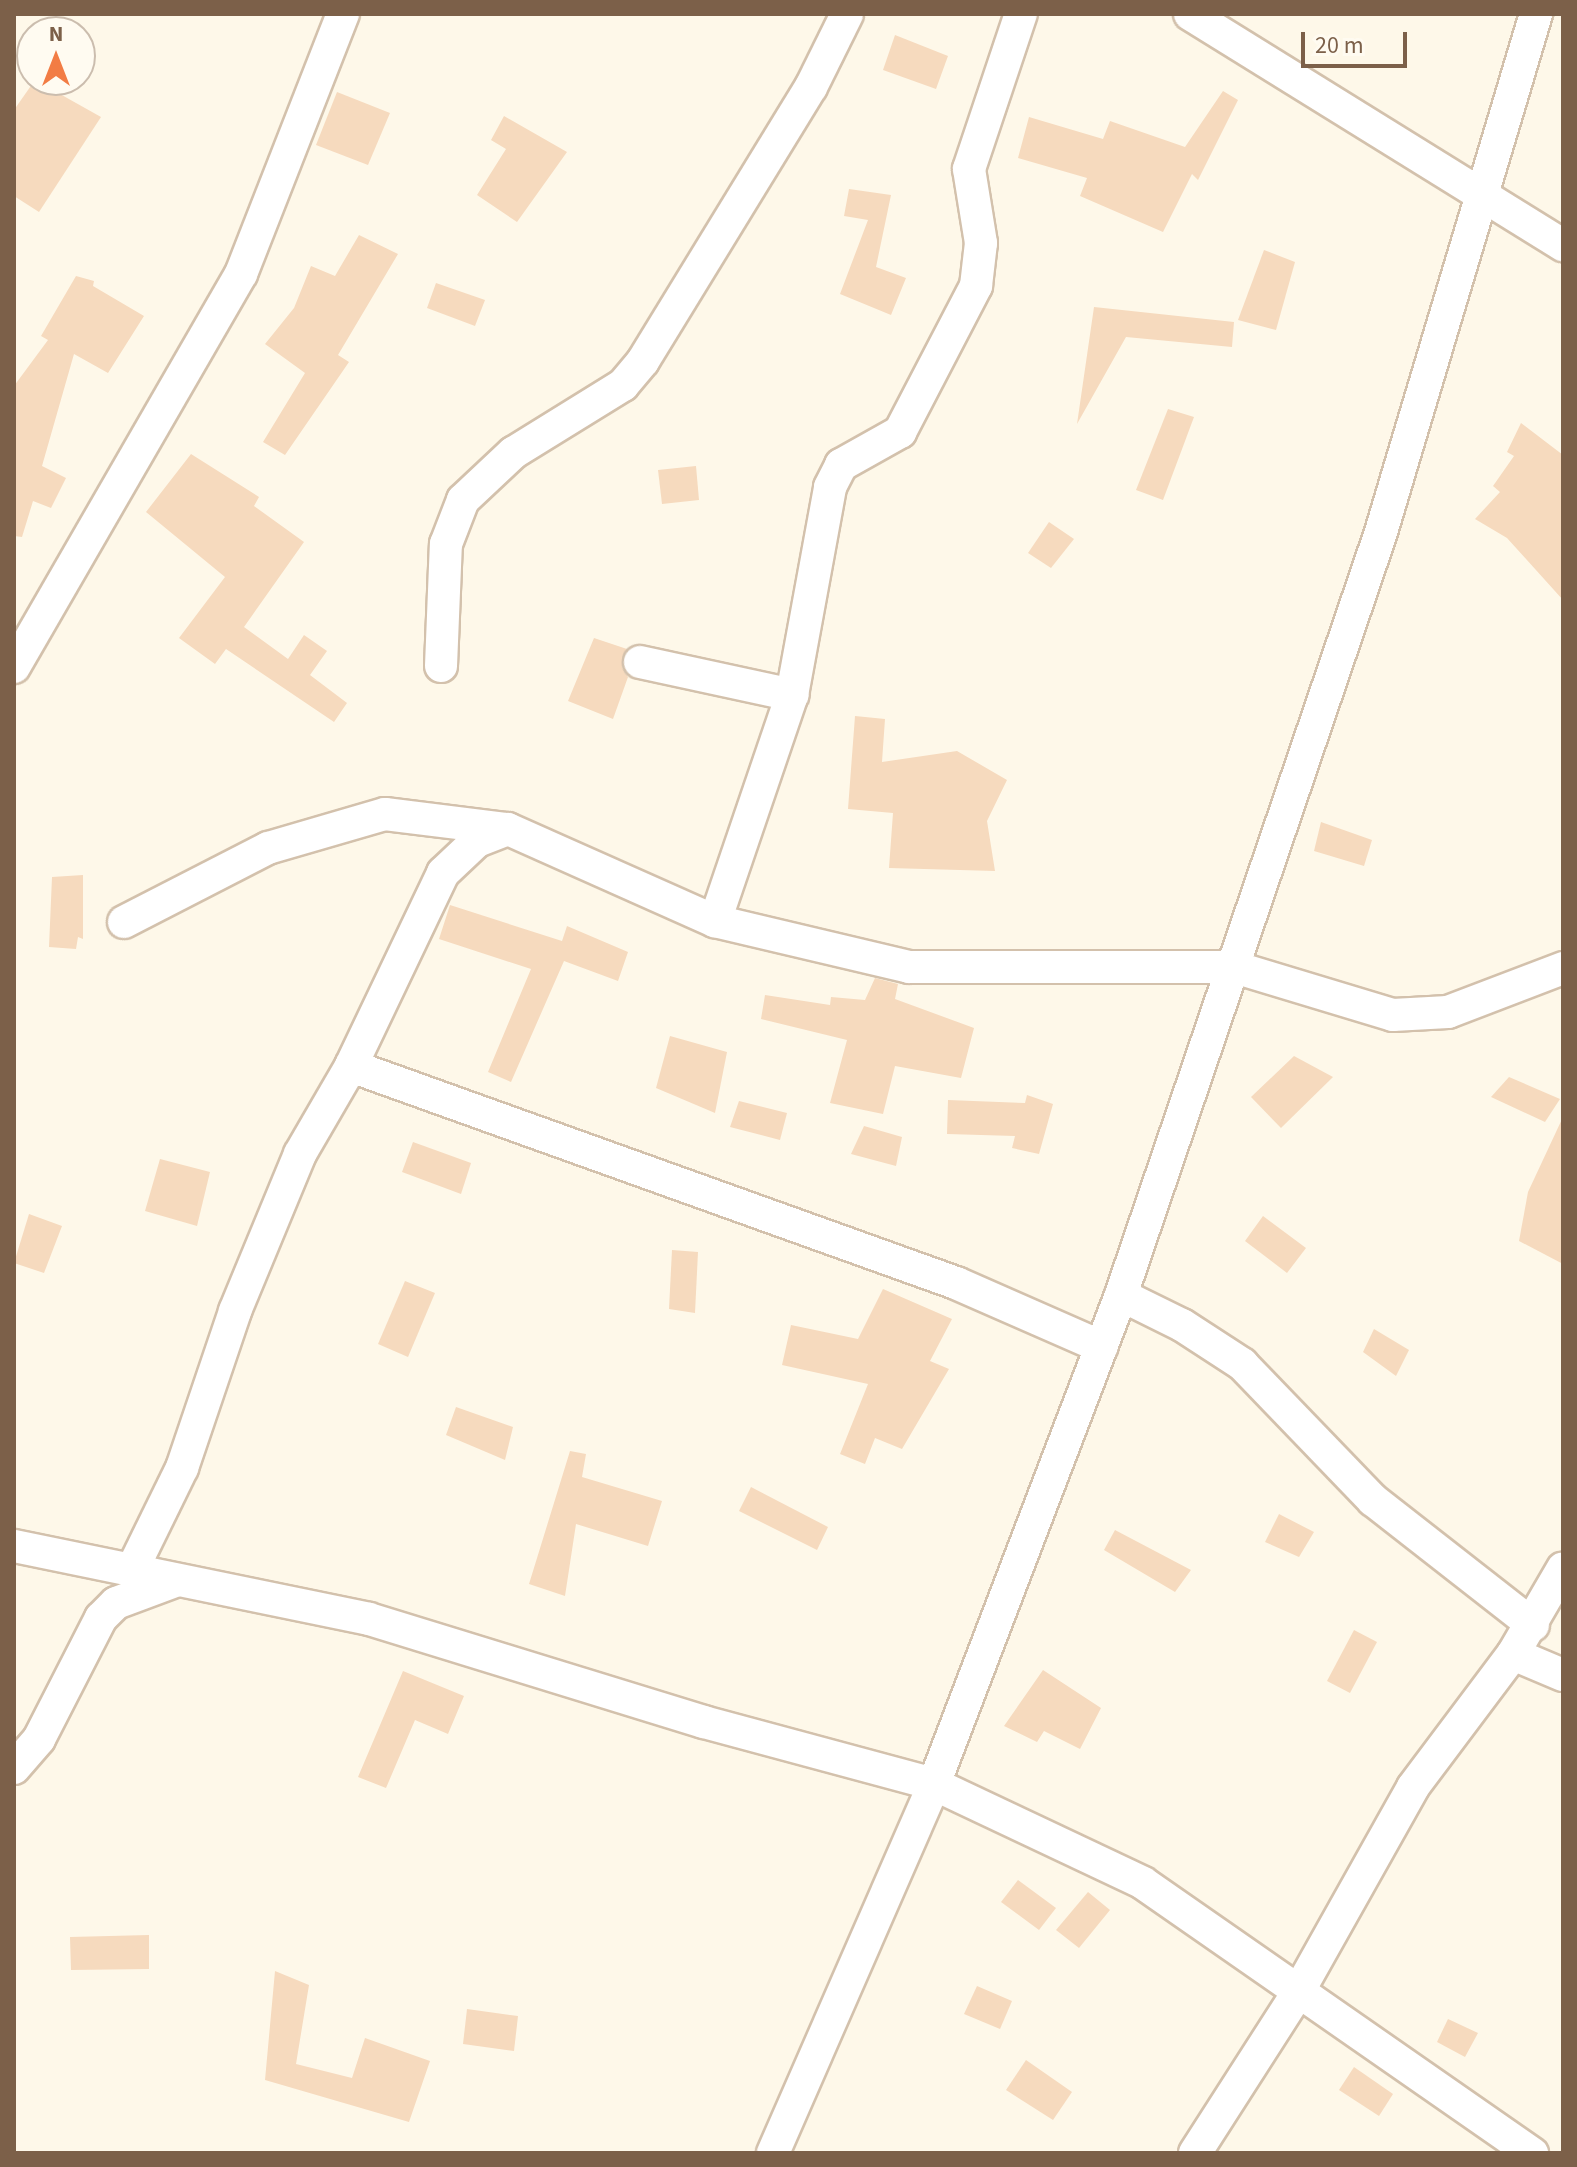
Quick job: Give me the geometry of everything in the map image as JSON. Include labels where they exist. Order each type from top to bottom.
[{"type":"street","points":[[14,667],[241,274],[343,14]]},
{"type":"street","points":[[441,666],[446,544],[463,500],[513,453],[623,385],[643,361],[811,87],[847,14]]},
{"type":"street","points":[[715,921],[792,695],[830,487],[841,465],[900,432],[976,286],[981,243],[969,169],[1021,14]]},
{"type":"street","points":[[1190,14],[1563,245]]},
{"type":"street","points":[[773,2153],[934,1784],[1121,1295],[1376,547],[1454,273],[1482,197],[1536,14]]},
{"type":"street","points":[[640,662],[792,695]]},
{"type":"street","points":[[124,922],[268,848],[385,814],[508,829],[715,921],[909,967],[1234,967],[1393,1015],[1448,1012],[1563,968]]},
{"type":"street","points":[[132,1570],[182,1468],[235,1311],[300,1154],[351,1066],[443,873],[477,841],[508,829]]},
{"type":"street","points":[[351,1066],[956,1283],[1102,1347]]},
{"type":"street","points":[[1121,1295],[1242,1364],[1373,1500],[1533,1625]]},
{"type":"street","points":[[14,1546],[369,1619],[704,1722],[934,1784],[1143,1883],[1297,1994],[1532,2153]]},
{"type":"street","points":[[1195,2153],[1297,1994],[1413,1787],[1533,1625],[1563,1568]]},
{"type":"street","points":[[14,1768],[39,1739],[101,1618],[116,1603],[175,1581]]},
{"type":"street","points":[[1513,1654],[1563,1675]]},
{"type":"building","points":[[895,35],[948,56],[936,89],[883,70]]},
{"type":"building","points":[[1223,91],[1238,100],[1198,180],[1192,174],[1163,232],[1080,196],[1087,178],[1018,158],[1029,117],[1103,139],[1110,121],[1185,147]]},
{"type":"building","points":[[337,92],[390,113],[368,165],[316,145]]},
{"type":"building","points":[[24,96],[64,96],[101,117],[39,212],[14,196],[14,110]]},
{"type":"building","points":[[504,116],[567,152],[517,222],[477,195],[506,149],[491,140]]},
{"type":"building","points":[[849,189],[891,195],[876,267],[906,278],[891,315],[840,294],[868,220],[844,216]]},
{"type":"building","points":[[359,235],[398,254],[338,355],[349,362],[285,455],[263,442],[305,373],[265,344],[294,308],[311,266],[335,276]]},
{"type":"building","points":[[1264,250],[1295,262],[1276,330],[1238,320]]},
{"type":"building","points":[[76,276],[94,281],[93,286],[144,316],[108,373],[74,354],[42,466],[66,478],[51,508],[33,501],[22,537],[14,536],[14,386],[48,340],[41,336]]},
{"type":"building","points":[[436,283],[485,300],[475,326],[427,308]]},
{"type":"building","points":[[1094,307],[1234,322],[1232,347],[1126,337],[1077,424]]},
{"type":"building","points":[[1168,409],[1194,417],[1163,500],[1136,490]]},
{"type":"building","points":[[1521,423],[1563,455],[1563,600],[1507,538],[1475,519],[1500,492],[1493,486],[1514,456],[1507,452]]},
{"type":"building","points":[[191,454],[259,497],[254,506],[304,542],[244,627],[288,659],[304,635],[327,651],[310,675],[347,703],[334,722],[226,649],[215,664],[179,638],[225,577],[146,512]]},
{"type":"building","points":[[696,466],[699,500],[662,504],[658,470]]},
{"type":"building","points":[[1049,522],[1074,539],[1051,568],[1028,553]]},
{"type":"building","points":[[594,638],[627,649],[622,667],[628,677],[613,719],[568,701]]},
{"type":"building","points":[[855,716],[885,719],[882,762],[957,751],[1007,780],[987,821],[995,871],[889,868],[893,813],[848,809]]},
{"type":"building","points":[[1321,822],[1372,840],[1364,866],[1314,851]]},
{"type":"building","points":[[83,875],[83,939],[78,937],[76,949],[49,947],[52,877]]},
{"type":"building","points":[[450,905],[562,941],[567,926],[628,952],[618,981],[564,961],[511,1082],[488,1072],[531,969],[439,939]]},
{"type":"building","points":[[875,978],[898,984],[895,999],[974,1028],[961,1078],[895,1066],[883,1114],[830,1103],[847,1040],[761,1019],[765,995],[830,1005],[831,997],[865,1000]]},
{"type":"building","points":[[670,1036],[727,1052],[715,1113],[656,1088]]},
{"type":"building","points":[[1294,1056],[1333,1077],[1281,1128],[1251,1097]]},
{"type":"building","points":[[1509,1077],[1560,1099],[1545,1122],[1491,1097]]},
{"type":"building","points":[[1027,1095],[1053,1104],[1039,1154],[1012,1148],[1015,1136],[947,1134],[948,1100],[1025,1103]]},
{"type":"building","points":[[739,1101],[787,1113],[780,1140],[730,1127]]},
{"type":"building","points":[[1563,1117],[1563,1264],[1519,1241],[1528,1192]]},
{"type":"building","points":[[864,1126],[902,1137],[896,1166],[851,1154]]},
{"type":"building","points":[[413,1142],[471,1163],[461,1194],[402,1172]]},
{"type":"building","points":[[160,1159],[210,1172],[197,1226],[145,1211]]},
{"type":"building","points":[[29,1214],[62,1226],[44,1273],[14,1263]]},
{"type":"building","points":[[1263,1216],[1306,1248],[1287,1273],[1245,1241]]},
{"type":"building","points":[[672,1250],[698,1252],[695,1313],[669,1309]]},
{"type":"building","points":[[405,1281],[435,1293],[408,1357],[378,1344]]},
{"type":"building","points":[[883,1289],[952,1319],[930,1361],[949,1369],[902,1449],[875,1438],[865,1464],[840,1454],[868,1384],[782,1365],[791,1325],[858,1339]]},
{"type":"building","points":[[1374,1329],[1409,1350],[1396,1376],[1363,1352]]},
{"type":"building","points":[[456,1407],[513,1427],[505,1460],[446,1435]]},
{"type":"building","points":[[570,1451],[586,1454],[582,1477],[662,1501],[648,1546],[576,1524],[565,1596],[529,1584]]},
{"type":"building","points":[[751,1487],[828,1527],[817,1550],[739,1511]]},
{"type":"building","points":[[1279,1514],[1314,1532],[1299,1557],[1265,1542]]},
{"type":"building","points":[[1115,1530],[1191,1570],[1175,1592],[1104,1550]]},
{"type":"building","points":[[1354,1630],[1377,1642],[1350,1693],[1327,1681]]},
{"type":"building","points":[[1043,1670],[1101,1708],[1080,1749],[1044,1731],[1037,1742],[1004,1726]]},
{"type":"building","points":[[403,1671],[464,1696],[448,1734],[415,1720],[386,1788],[358,1777]]},
{"type":"building","points":[[1018,1880],[1056,1908],[1039,1930],[1001,1902]]},
{"type":"building","points":[[1088,1892],[1110,1910],[1079,1948],[1056,1930]]},
{"type":"building","points":[[149,1935],[149,1969],[71,1970],[70,1937]]},
{"type":"building","points":[[275,1971],[309,1985],[296,2064],[352,2078],[365,2038],[430,2061],[409,2122],[265,2080]]},
{"type":"building","points":[[977,1986],[1012,2001],[1000,2029],[964,2014]]},
{"type":"building","points":[[467,2009],[518,2016],[514,2051],[463,2044]]},
{"type":"building","points":[[1448,2019],[1478,2033],[1465,2057],[1437,2042]]},
{"type":"building","points":[[1026,2060],[1072,2092],[1053,2120],[1006,2090]]},
{"type":"building","points":[[1354,2067],[1393,2094],[1379,2116],[1339,2090]]}]
